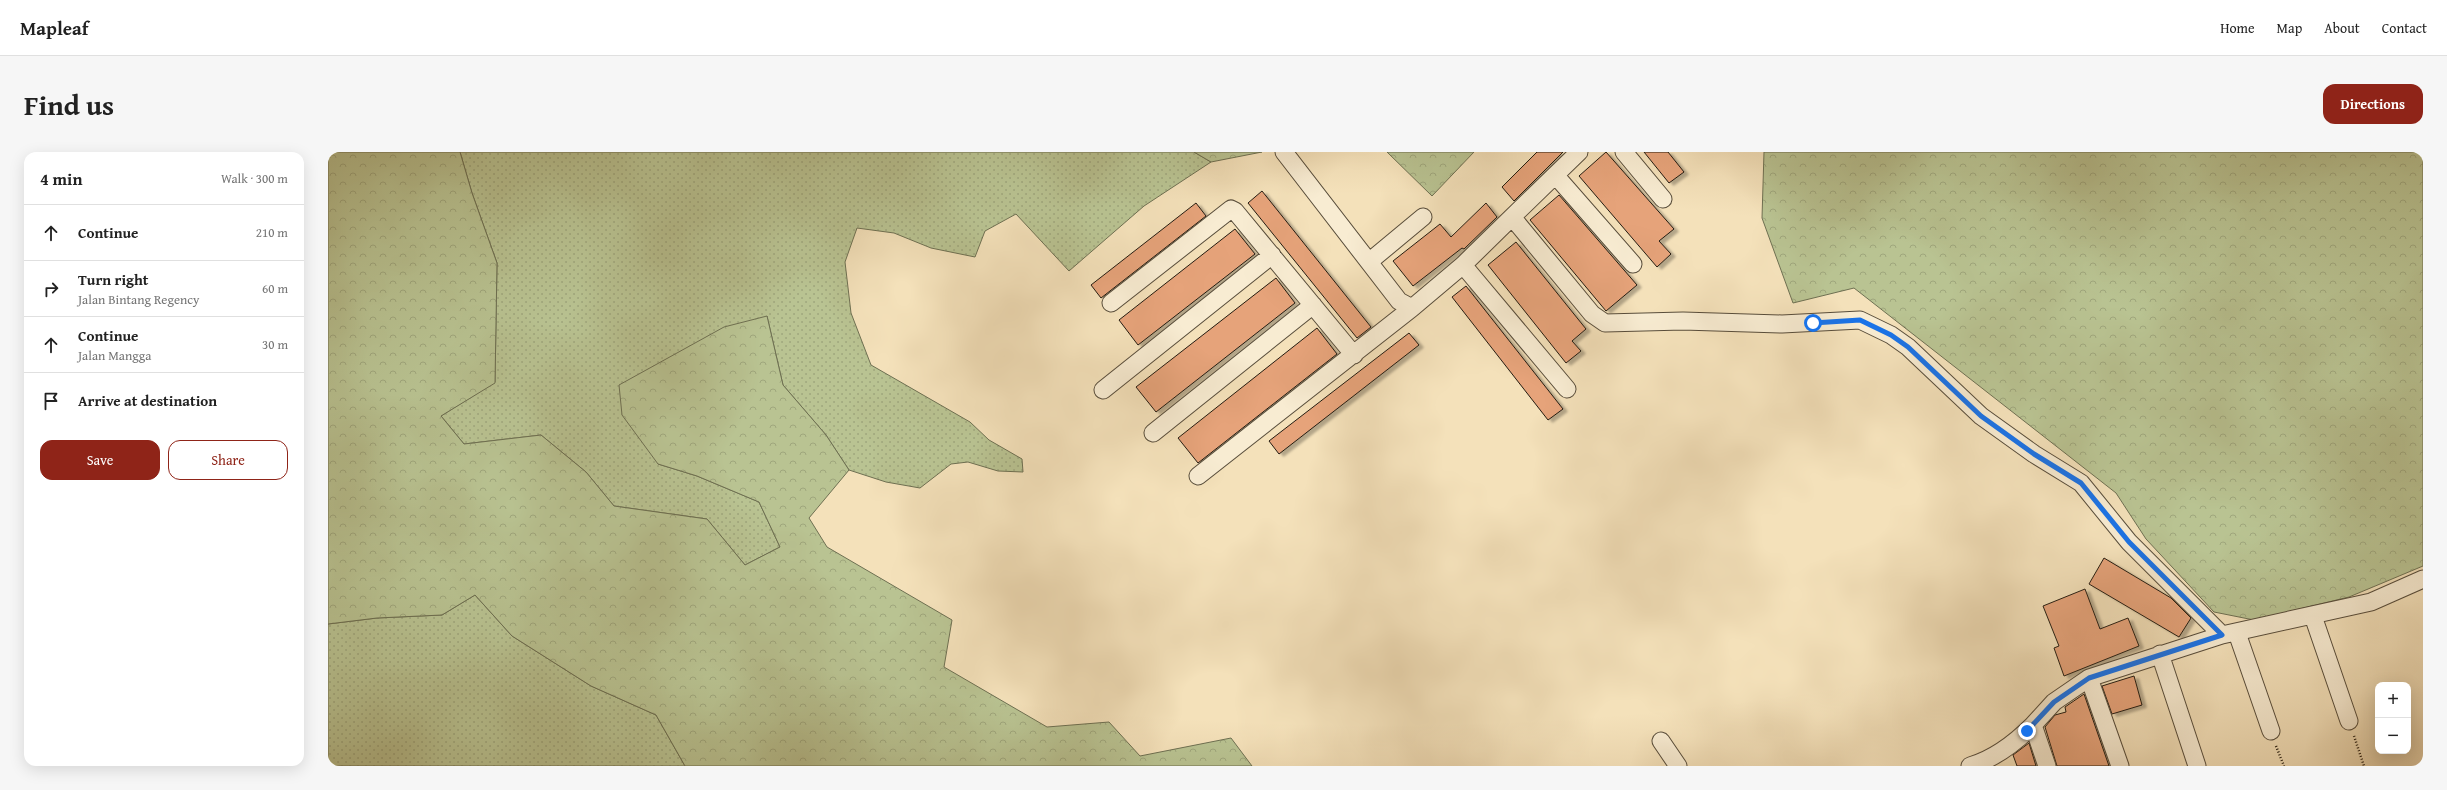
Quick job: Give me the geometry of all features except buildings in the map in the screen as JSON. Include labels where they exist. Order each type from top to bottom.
[{"type":"street","points":[[1284,152],[1370,261],[1399,301],[1412,308]]},
{"type":"street","points":[[1198,476],[1354,355],[1463,265],[1579,152]]},
{"type":"street","points":[[1624,152],[1663,199]]},
{"type":"street","points":[[1556,176],[1633,264]]},
{"type":"street","points":[[1111,304],[1231,209],[1235,211],[1354,355]]},
{"type":"street","points":[[1370,261],[1423,217]]},
{"type":"street","points":[[1512,217],[1592,314],[1605,324],[1683,321],[1782,324],[1860,320],[1891,335],[1908,347],[1981,416],[2034,454],[2081,483],[2129,542],[2230,634],[2271,731]]},
{"type":"street","points":[[1103,390],[1272,255]]},
{"type":"street","points":[[1463,265],[1567,389]]},
{"type":"street","points":[[1153,433],[1313,305]]},
{"type":"street","points":[[1977,765],[2020,738],[2054,702],[2089,678],[2160,654],[2230,634],[2371,602],[2423,579]]},
{"type":"street","points":[[2313,616],[2349,721]]},
{"type":"street","points":[[2160,654],[2197,766]]},
{"type":"street","points":[[2089,678],[2120,766]]},
{"type":"street","points":[[2033,725],[2047,766]]},
{"type":"street","points":[[1661,742],[1678,766]]},
{"type":"path","points":[[2349,721],[2364,766]]},
{"type":"path","points":[[2271,731],[2284,766]]},
{"type":"green space","points":[[328,152],[460,152],[472,193],[497,263],[495,383],[441,416],[464,444],[541,435],[586,472],[614,506],[707,519],[745,565],[780,547],[759,502],[697,476],[658,464],[622,415],[619,385],[724,327],[767,316],[783,385],[826,435],[849,470],[809,518],[827,547],[952,620],[944,667],[1047,727],[1109,722],[1140,756],[1231,738],[1252,766],[685,766],[656,715],[591,686],[512,636],[475,595],[442,615],[377,618],[328,624]]},
{"type":"green space","points":[[460,152],[1194,152],[1211,162],[1144,206],[1069,271],[1016,214],[985,231],[975,257],[931,248],[894,233],[857,228],[845,262],[851,313],[871,365],[970,422],[989,440],[1022,459],[1023,472],[998,471],[968,462],[951,464],[920,488],[886,482],[849,470],[826,435],[783,385],[767,316],[658,464],[697,476],[759,502],[780,547],[745,565],[707,519],[614,506],[586,472],[541,435],[464,444],[441,416],[495,382],[497,263],[472,193]]},
{"type":"green space","points":[[1194,152],[1262,152],[1211,162]]},
{"type":"green space","points":[[1387,152],[1474,152],[1432,196]]},
{"type":"green space","points":[[1764,152],[2423,152],[2423,566],[2349,597],[2254,620],[2214,612],[2146,539],[2116,493],[1854,288],[1793,303],[1762,218]]},
{"type":"green space","points":[[475,595],[512,636],[591,686],[656,715],[685,766],[328,766],[328,624],[377,618],[442,615]]},
{"type":"route","points":[[1813,323],[1860,320],[1891,335],[1908,347],[1981,416],[2034,454],[2081,483],[2107,513],[2129,542],[2161,576],[2222,635],[2089,678],[2054,702],[2042,713],[2027,731]]}]
